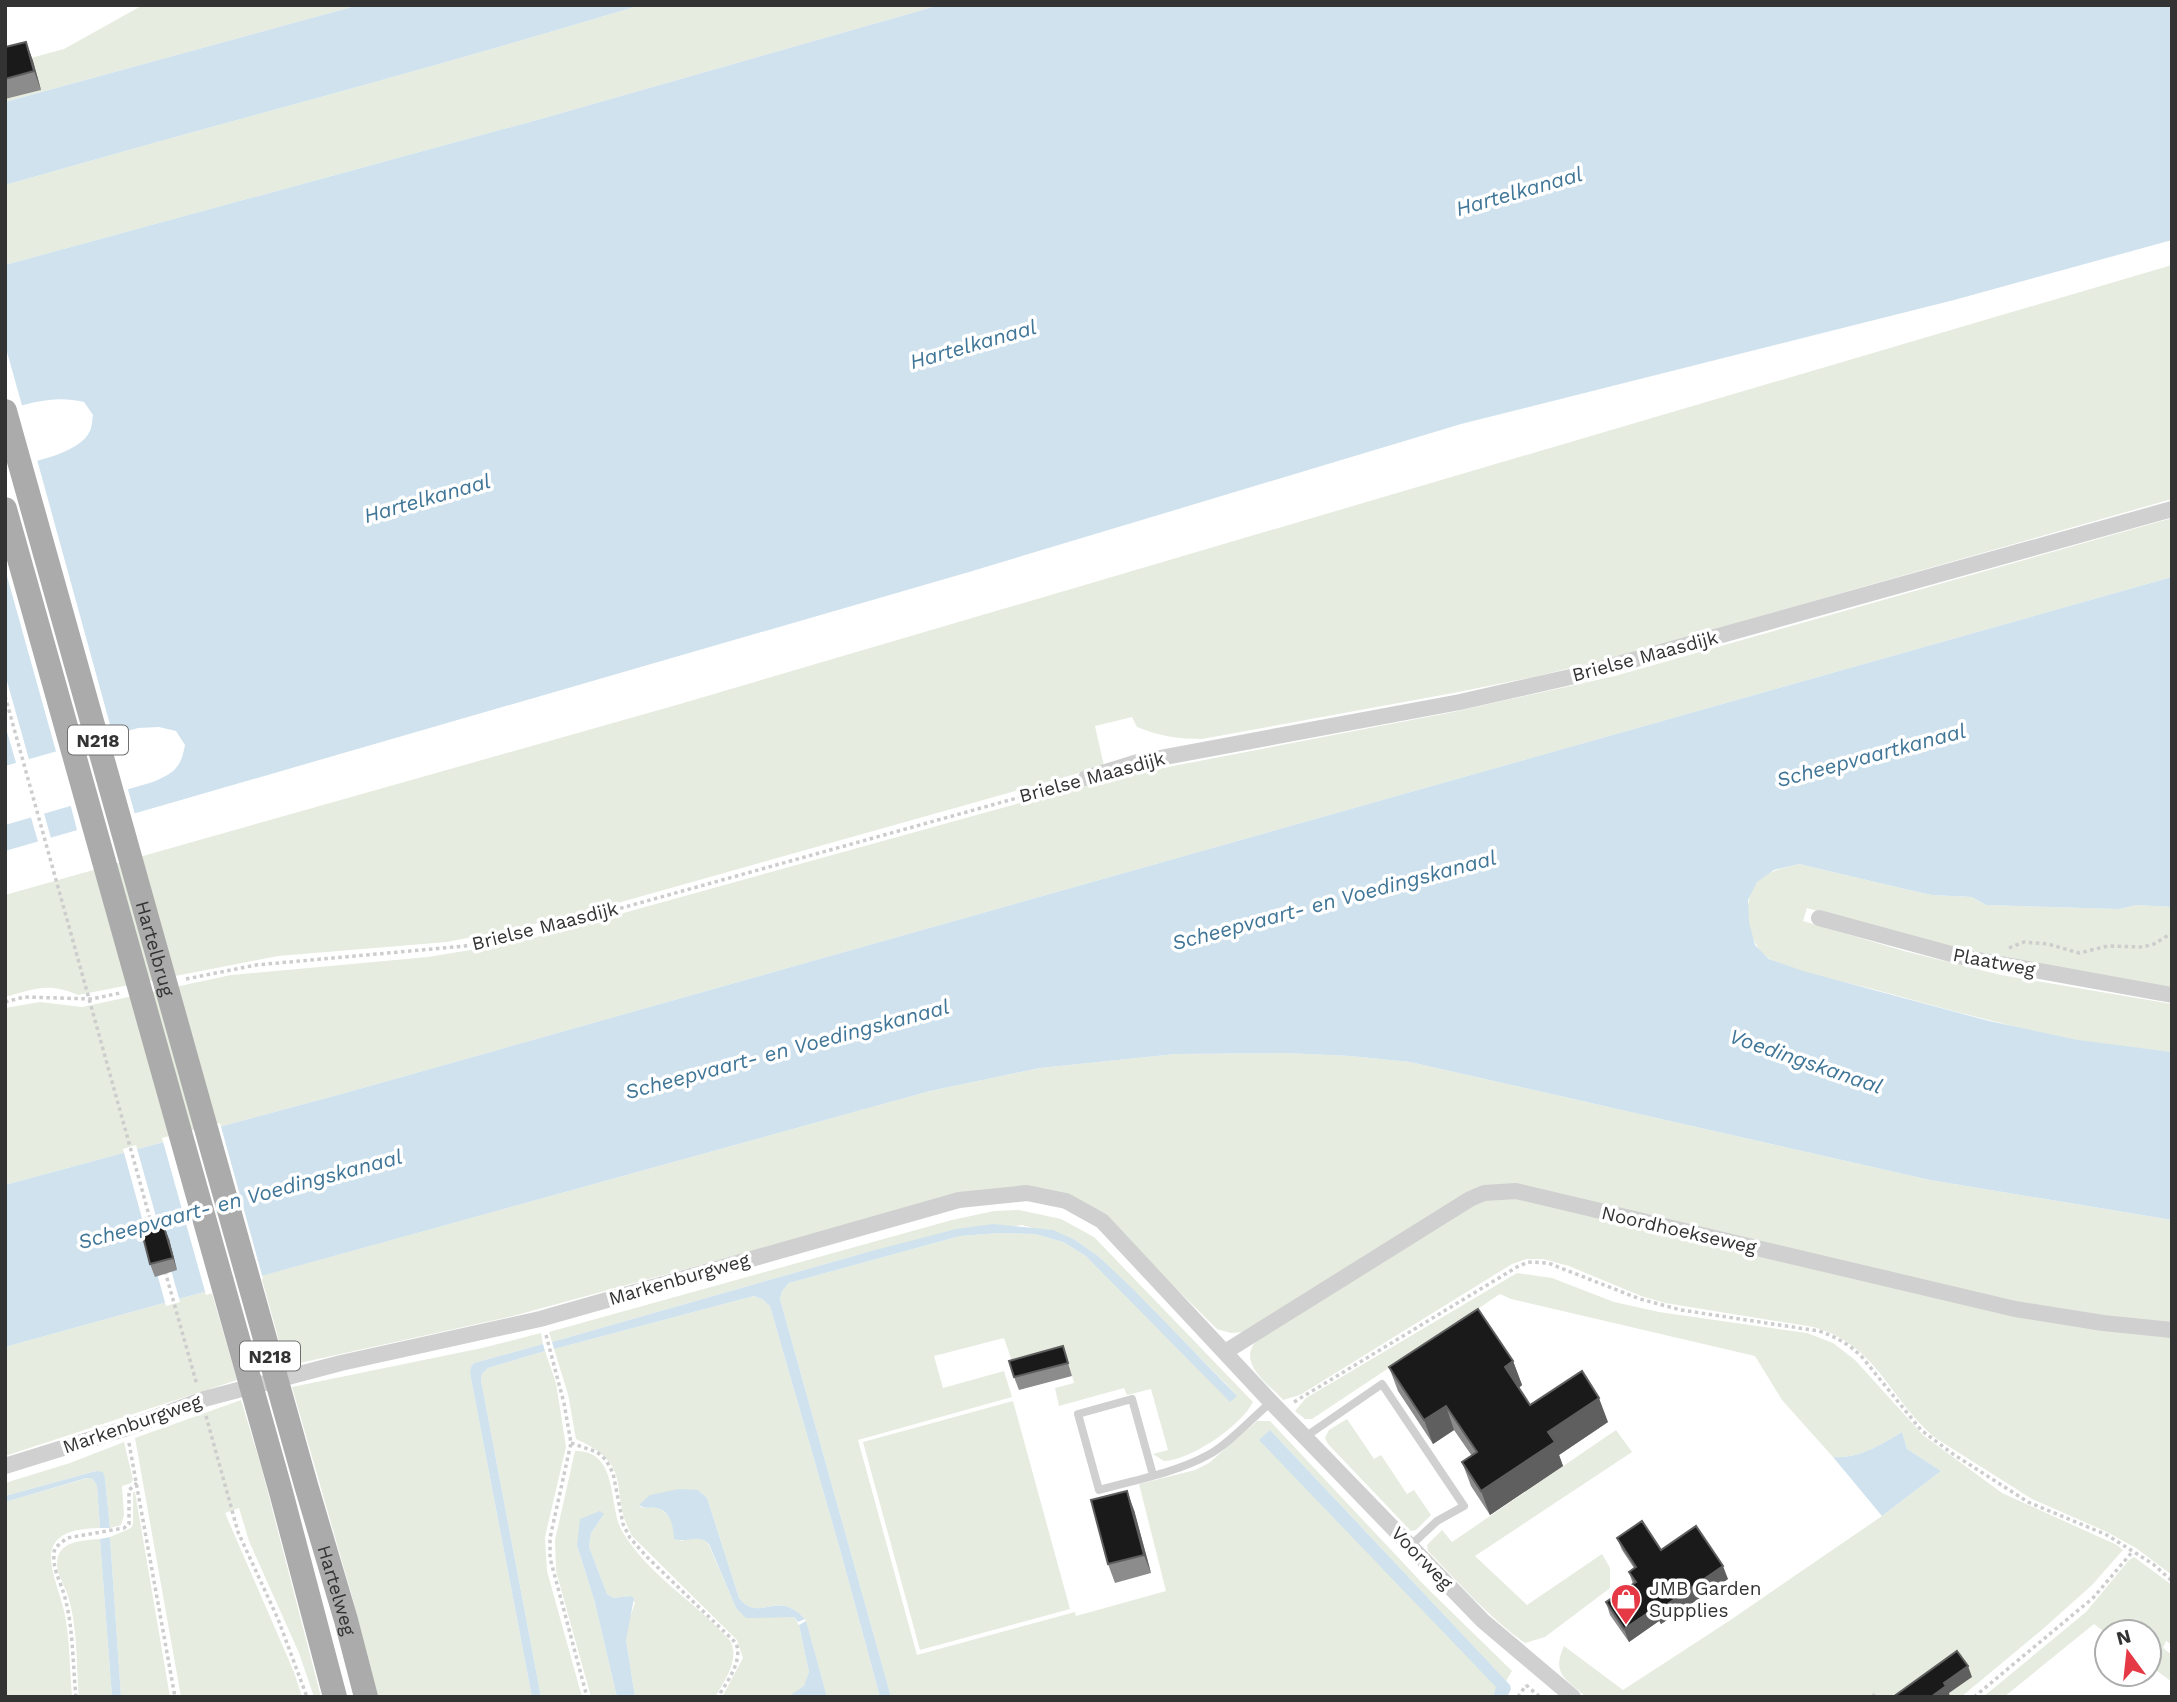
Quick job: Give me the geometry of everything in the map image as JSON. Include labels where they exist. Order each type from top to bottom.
[{"type":"main road","name":"Hartelbrug","points":[[5,411],[306,1485]]},
{"type":"main road","name":"Hartelbrug","points":[[5,509],[281,1492]]},
{"type":"main road","name":"Hartelweg","points":[[306,1485],[366,1697]]},
{"type":"main road","name":"Hartelweg","points":[[281,1492],[335,1697]]},
{"type":"street","name":"Brielse Maasdijk","points":[[1086,778],[1138,762],[1460,702],[1579,675],[2172,509]]},
{"type":"street","name":"Plaatweg","points":[[1819,918],[1962,957],[2172,995]]},
{"type":"street","name":"Noordhoekseweg","points":[[1226,1352],[1470,1199],[1498,1191],[1516,1191],[2015,1309],[2103,1323],[2172,1330]]},
{"type":"street","name":"Markenburgweg","points":[[5,1466],[204,1399],[341,1363],[540,1319],[959,1200],[1027,1193],[1066,1201],[1102,1221],[1275,1406]]},
{"type":"street","name":"Voorweg","points":[[1275,1406],[1483,1621],[1573,1697]]},
{"type":"lane","points":[[1305,1437],[1382,1384],[1464,1506],[1437,1521],[1410,1546]]},
{"type":"lane","points":[[1153,1475],[1132,1399],[1078,1415],[1099,1490],[1153,1475],[1188,1465],[1211,1454],[1275,1406]]},
{"type":"path","points":[[5,696],[154,1233]]},
{"type":"path","name":"Brielse Maasdijk","points":[[174,982],[256,965],[466,946],[546,929],[1086,778]]},
{"type":"path","points":[[1998,964],[2010,947],[2024,942],[2048,944],[2079,953],[2108,946],[2143,947],[2172,933]]},
{"type":"path","points":[[5,1002],[24,997],[92,999],[120,993]]},
{"type":"path","points":[[161,1259],[198,1387]]},
{"type":"path","points":[[1275,1406],[1517,1267],[1528,1262],[1548,1264],[1640,1299],[1681,1310],[1819,1331],[1835,1336],[1851,1346],[1921,1430],[1943,1446],[2028,1502],[2107,1535],[2153,1564],[2172,1581]]},
{"type":"path","points":[[546,1335],[565,1403],[571,1443],[550,1538],[550,1558],[587,1697]]},
{"type":"path","points":[[205,1413],[238,1532],[278,1619],[307,1697]]},
{"type":"path","points":[[127,1427],[175,1697]]},
{"type":"path","points":[[571,1443],[597,1451],[606,1461],[613,1474],[622,1524],[630,1538],[736,1643],[739,1652],[734,1668],[718,1697]]},
{"type":"path","points":[[76,1697],[66,1602],[54,1570],[53,1554],[55,1548],[67,1538],[117,1531],[129,1524],[129,1490],[137,1483]]},
{"type":"path","points":[[1974,1697],[2093,1598],[2133,1551]]},
{"type":"path","points":[[1518,1697],[1526,1685],[1540,1697]]},
{"type":"path","points":[[1873,1697],[1876,1691]]},
{"type":"shaded area","points":[[143,5],[359,5],[5,102],[5,65],[64,49]]},
{"type":"shaded area","points":[[641,5],[940,5],[537,120],[5,265],[5,185]]},
{"type":"shaded area","points":[[2172,265],[2172,499],[1623,655],[1534,677],[1202,739],[1153,733],[1137,727],[1132,717],[1095,726],[1104,766],[614,904],[518,928],[447,942],[278,956],[78,995],[50,988],[33,989],[5,997],[5,895],[680,704]]},
{"type":"shaded area","points":[[2172,518],[2172,577],[345,1093],[5,1185],[5,1008],[40,1002],[82,1007],[231,975],[428,957],[519,942],[1106,779],[1453,712],[1615,676]]},
{"type":"shaded area","points":[[1799,864],[1932,895],[1972,897],[1986,905],[2119,909],[2137,905],[2172,907],[2172,989],[1988,955],[1807,908],[1803,921],[1904,951],[2001,975],[2172,1004],[2172,1052],[2077,1040],[2026,1029],[1807,973],[1770,959],[1756,944],[1749,924],[1751,892],[1756,883],[1765,876]]},
{"type":"shaded area","points":[[1286,1053],[1410,1062],[1930,1180],[2172,1220],[2172,1326],[2024,1306],[1510,1184],[1243,1332],[1231,1333],[1217,1329],[1133,1246],[1032,1187],[858,1222],[513,1316],[286,1366],[261,1276],[930,1091],[1040,1068],[1176,1054]]},
{"type":"shaded area","points":[[1509,1196],[1858,1279],[2062,1324],[2172,1336],[2172,1575],[2136,1548],[2107,1532],[2032,1499],[1937,1439],[1907,1408],[1868,1360],[1853,1346],[1835,1335],[1813,1327],[1665,1303],[1569,1266],[1543,1259],[1527,1259],[1512,1264],[1300,1395],[1283,1400],[1252,1365],[1251,1348],[1257,1340],[1480,1201]]},
{"type":"shaded area","points":[[1019,1210],[1061,1219],[1094,1237],[1253,1402],[1238,1421],[1214,1440],[1188,1455],[1164,1461],[1153,1454],[1168,1450],[1151,1389],[1127,1395],[1124,1388],[1059,1406],[1055,1388],[1074,1383],[1065,1350],[1013,1364],[1004,1338],[934,1356],[943,1388],[1004,1371],[1012,1397],[858,1440],[917,1655],[1075,1612],[1076,1616],[1166,1591],[1139,1484],[1195,1470],[1209,1463],[1257,1421],[1270,1421],[1424,1585],[1512,1671],[1506,1681],[1270,1430],[1497,1687],[1493,1697],[891,1697],[780,1299],[782,1291],[789,1283],[960,1236],[1035,1234],[1063,1242],[1086,1256],[1237,1395],[1098,1256],[1075,1240],[1022,1225],[864,1253],[552,1342],[549,1332],[952,1220],[994,1211]]},
{"type":"shaded area","points":[[1517,1273],[1552,1278],[1614,1302],[1659,1312],[1807,1333],[1833,1343],[1855,1360],[1923,1435],[2002,1493],[2123,1550],[2092,1585],[1961,1697],[1586,1697],[1560,1670],[1560,1655],[1564,1646],[1623,1690],[1882,1516],[1941,1471],[1907,1449],[1902,1432],[1860,1453],[1833,1457],[1782,1400],[1755,1356],[1511,1299],[1500,1294],[1312,1419],[1305,1419],[1295,1411],[1306,1398]]},
{"type":"shaded area","points":[[211,1290],[237,1380],[5,1456],[5,1347]]},
{"type":"shaded area","points":[[754,1296],[770,1306],[880,1697],[827,1697],[805,1619],[785,1606],[754,1608],[739,1598],[707,1498],[698,1490],[651,1495],[639,1506],[657,1508],[666,1513],[681,1541],[693,1538],[709,1545],[736,1608],[746,1617],[794,1617],[799,1625],[809,1672],[805,1686],[788,1697],[722,1697],[743,1658],[737,1640],[632,1536],[621,1505],[614,1470],[607,1459],[595,1449],[576,1439],[568,1394],[554,1349]]},
{"type":"shaded area","points":[[541,1333],[543,1344],[474,1363],[470,1373],[532,1697],[378,1697],[292,1387],[482,1348]]},
{"type":"shaded area","points":[[545,1351],[556,1383],[566,1447],[545,1537],[547,1571],[582,1697],[541,1697],[481,1380],[482,1374],[488,1368]]},
{"type":"shaded area","points":[[241,1400],[261,1466],[321,1697],[314,1697],[299,1653],[249,1541],[239,1508],[225,1513],[294,1672],[302,1697],[181,1697],[135,1438]]},
{"type":"shaded area","points":[[1013,1401],[1070,1609],[920,1650],[863,1442]]},
{"type":"shaded area","points":[[1347,1419],[1374,1459],[1381,1455],[1407,1494],[1414,1490],[1431,1515],[1416,1530],[1411,1531],[1328,1444],[1325,1438],[1329,1430]]},
{"type":"shaded area","points":[[1616,1430],[1632,1452],[1475,1556],[1527,1605],[1602,1554],[1610,1568],[1610,1588],[1545,1637],[1525,1643],[1475,1600],[1428,1551],[1427,1545],[1442,1530],[1452,1542]]},
{"type":"shaded area","points":[[124,1442],[133,1480],[122,1486],[124,1515],[121,1525],[110,1528],[105,1479],[96,1471],[5,1496],[5,1483],[70,1463]]},
{"type":"shaded area","points":[[575,1451],[589,1453],[599,1459],[606,1469],[622,1531],[645,1562],[731,1642],[732,1663],[715,1697],[635,1697],[626,1628],[635,1603],[630,1596],[613,1598],[607,1594],[589,1547],[591,1533],[604,1514],[577,1545],[595,1603],[617,1697],[591,1697],[556,1571],[555,1540]]},
{"type":"shaded area","points":[[88,1478],[93,1479],[97,1486],[100,1528],[76,1531],[61,1537],[53,1547],[51,1559],[66,1621],[72,1697],[5,1697],[5,1502]]},
{"type":"shaded area","points":[[133,1492],[170,1697],[121,1697],[110,1537],[131,1528]]},
{"type":"shaded area","points":[[100,1539],[112,1697],[79,1697],[71,1605],[57,1562],[60,1552],[68,1545]]},
{"type":"shaded area","points":[[2134,1557],[2172,1585],[2172,1645],[2166,1641],[2163,1648],[2163,1618],[2093,1618],[2093,1625],[2004,1697],[1983,1697],[2086,1612]]},
{"type":"shaded area","points":[[2163,1648],[2172,1655],[2172,1682],[2163,1675]]},
{"type":"water","points":[[359,5],[641,5],[5,185],[5,102]]},
{"type":"water","name":"Hartelkanaal","points":[[940,5],[2172,5],[2172,240],[1954,300],[1461,424],[969,572],[5,851],[5,825],[153,782],[175,769],[185,745],[176,731],[159,727],[138,728],[5,766],[5,469],[52,456],[75,446],[90,431],[93,415],[84,402],[64,399],[35,402],[5,410],[5,265],[537,120]]},
{"type":"water","points":[[2172,577],[2172,907],[2137,905],[2119,909],[1986,905],[1972,897],[1932,895],[1799,864],[1774,870],[1757,882],[1748,900],[1749,922],[1755,945],[1769,959],[1803,971],[1989,1021],[2078,1040],[2172,1052],[2172,1220],[1930,1180],[1410,1062],[1286,1053],[1176,1054],[1040,1068],[930,1091],[5,1347],[5,1185],[345,1093]]},
{"type":"water","points":[[993,1224],[1053,1230],[1075,1240],[1098,1256],[1237,1396],[1230,1402],[1086,1256],[1063,1242],[1035,1234],[960,1236],[789,1283],[782,1291],[780,1299],[891,1697],[880,1697],[770,1306],[754,1296],[554,1349],[552,1342],[864,1253],[956,1229]]},
{"type":"water","points":[[543,1344],[545,1351],[488,1368],[482,1374],[481,1380],[541,1697],[532,1697],[470,1373],[474,1363]]},
{"type":"water","points":[[1270,1430],[1510,1685],[1507,1697],[1493,1697],[1496,1687],[1259,1440]]},
{"type":"water","points":[[1902,1432],[1907,1449],[1941,1471],[1882,1516],[1833,1457],[1860,1453]]},
{"type":"water","points":[[96,1471],[103,1472],[105,1479],[110,1528],[100,1528],[97,1486],[93,1479],[87,1478],[5,1502],[5,1496]]},
{"type":"water","points":[[679,1489],[698,1490],[707,1498],[739,1598],[754,1608],[785,1606],[805,1619],[798,1622],[794,1617],[746,1618],[736,1608],[709,1544],[701,1539],[674,1539],[671,1520],[666,1513],[657,1508],[639,1505],[650,1495]]},
{"type":"water","points":[[600,1511],[604,1514],[591,1533],[589,1547],[607,1594],[613,1598],[634,1598],[626,1640],[635,1697],[617,1697],[595,1603],[577,1545],[580,1519]]},
{"type":"water","points":[[110,1537],[121,1697],[112,1697],[100,1539]]},
{"type":"water","points":[[806,1621],[827,1697],[788,1697],[804,1686],[809,1672],[799,1625]]},
{"type":"pier","points":[[5,345],[23,409],[5,414]]},
{"type":"pier","points":[[36,456],[114,739],[57,755],[5,569],[5,465]]},
{"type":"pier","points":[[5,674],[30,763],[17,766],[5,725]]},
{"type":"pier","points":[[127,786],[136,818],[78,834],[70,803]]},
{"type":"pier","points":[[43,810],[52,842],[39,845],[30,814]]},
{"type":"pier","points":[[220,1123],[263,1279],[206,1295],[162,1138]]},
{"type":"pier","points":[[136,1145],[180,1302],[166,1306],[123,1149]]},
{"type":"building","points":[[26,42],[34,71],[5,79],[5,47]]},
{"type":"building","points":[[164,1227],[173,1258],[150,1264],[142,1233]]},
{"type":"building","points":[[1478,1309],[1513,1361],[1505,1367],[1530,1405],[1582,1371],[1599,1398],[1548,1432],[1555,1442],[1481,1491],[1462,1462],[1477,1452],[1446,1406],[1424,1420],[1389,1367]]},
{"type":"building","points":[[1063,1346],[1068,1363],[1014,1377],[1009,1361]]},
{"type":"building","points":[[1127,1491],[1144,1555],[1108,1564],[1091,1500]]},
{"type":"building","points":[[1642,1521],[1661,1550],[1696,1526],[1723,1566],[1656,1612],[1654,1609],[1624,1629],[1606,1602],[1636,1582],[1629,1572],[1636,1567],[1617,1538]]},
{"type":"building","points":[[1957,1651],[1968,1666],[1944,1683],[1946,1686],[1931,1697],[1893,1697]]},
{"type":"place","name":"JMB Garden Supplies","points":[[1626,1626]]},
{"type":"water label","name":"Scheepvaartkanaal","points":[[1871,755]]},
{"type":"water label","name":"Scheepvaart- en Voedingskanaal","points":[[1334,900]]},
{"type":"water label","name":"Scheepvaart- en Voedingskanaal","points":[[787,1049]]},
{"type":"water label","name":"Voedingskanaal","points":[[1806,1061]]},
{"type":"water label","name":"Scheepvaart- en Voedingskanaal","points":[[240,1199]]}]
